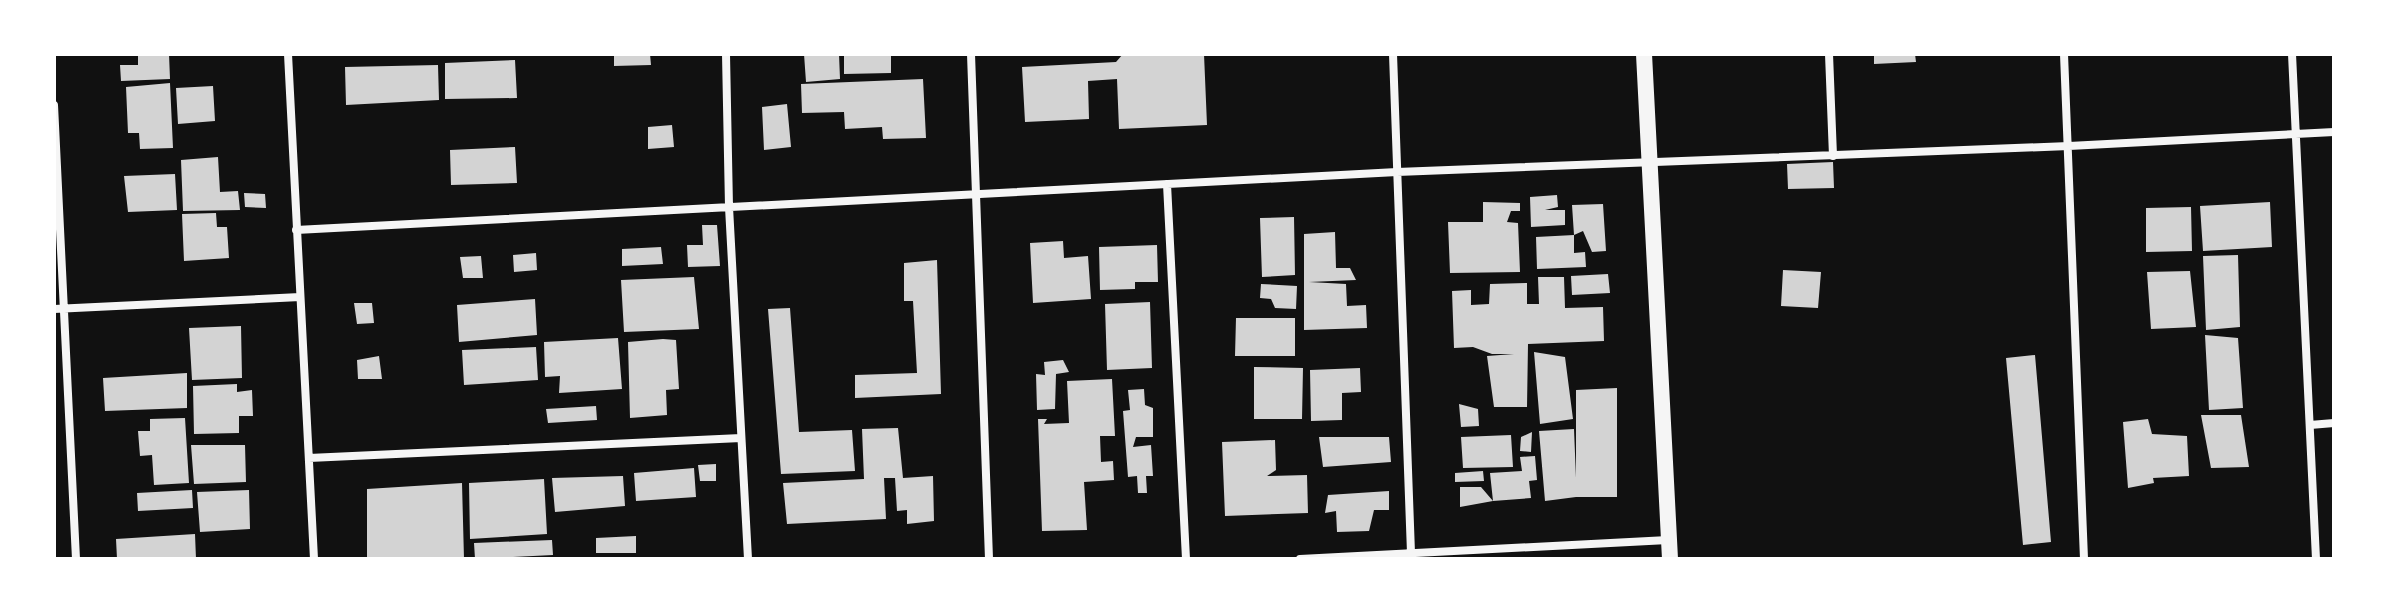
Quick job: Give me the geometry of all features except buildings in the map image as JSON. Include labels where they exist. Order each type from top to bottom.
[{"type":"main road","points":[[1644,54],[1670,559]]},
{"type":"street","points":[[288,54],[314,559]]},
{"type":"street","points":[[726,54],[729,207],[748,559]]},
{"type":"street","points":[[971,54],[989,559]]},
{"type":"street","points":[[1393,54],[1411,553]]},
{"type":"street","points":[[1829,54],[1833,156]]},
{"type":"street","points":[[2064,54],[2084,559]]},
{"type":"street","points":[[2292,54],[2316,559]]},
{"type":"street","points":[[54,105],[59,309],[76,559]]},
{"type":"street","points":[[296,230],[1397,172],[2069,146],[2334,132]]},
{"type":"street","points":[[1167,184],[1186,559]]},
{"type":"street","points":[[59,309],[300,297]]},
{"type":"street","points":[[2310,425],[2334,423]]},
{"type":"street","points":[[309,458],[741,438]]},
{"type":"street","points":[[1300,559],[1669,540]]}]
